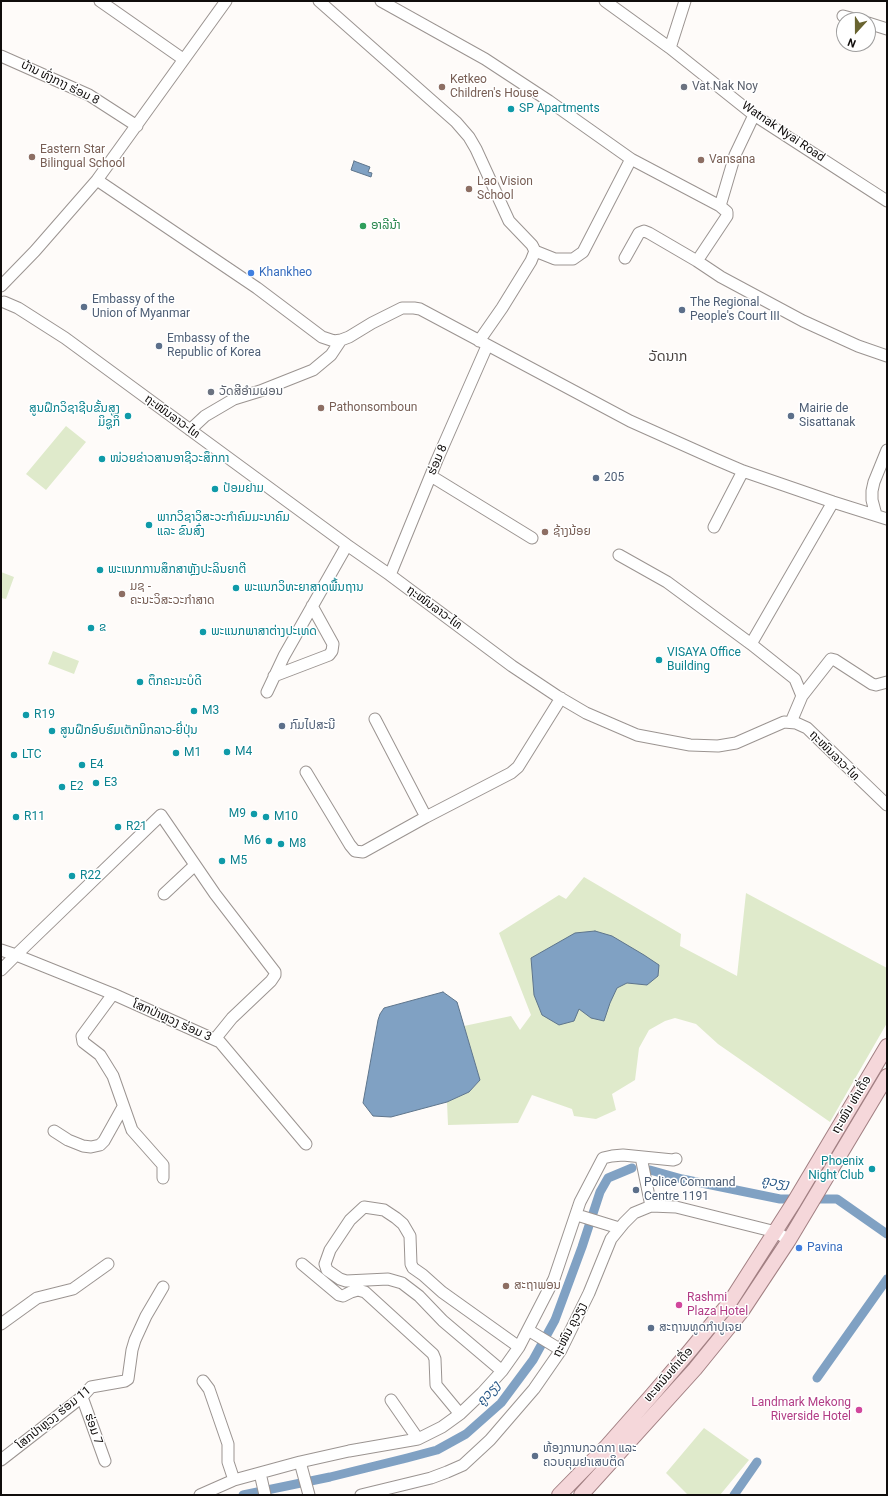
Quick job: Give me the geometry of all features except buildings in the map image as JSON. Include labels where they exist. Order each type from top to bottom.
[{"type":"main road","name":"ຖະໝົນ ທ່າເດື່ອ","points":[[817,1164],[887,1046]]},
{"type":"main road","name":"ຖະໝົນ ທ່າເດື່ອ","points":[[829,1172],[887,1076]]},
{"type":"main road","name":"ທະຫນົນທ່າເດື່ອ","points":[[560,1495],[607,1446],[730,1302],[776,1232],[817,1164]]},
{"type":"main road","name":"ທະຫນົນທ່າເດື່ອ","points":[[581,1495],[701,1363],[742,1311],[789,1240],[829,1172]]},
{"type":"street","points":[[100,1],[183,59]]},
{"type":"street","points":[[2,303],[6,292],[1,286],[35,251],[97,180],[226,1]]},
{"type":"street","points":[[319,1],[456,122],[469,136],[509,221],[532,245],[535,251],[555,259],[573,259],[583,252],[631,159]]},
{"type":"street","points":[[381,1],[485,59],[550,102],[631,159],[720,206],[727,212],[727,216],[697,261]]},
{"type":"street","name":"Watnak Nyai Road","points":[[605,1],[670,48],[754,115],[887,201]]},
{"type":"street","points":[[670,48],[684,1]]},
{"type":"street","points":[[876,26],[887,29]]},
{"type":"street","name":"ບ້ານ ທົ່ງກາງ ຮ່ອມ 8","points":[[1,56],[89,95],[137,126]]},
{"type":"street","points":[[720,206],[735,155],[754,115]]},
{"type":"street","points":[[97,180],[257,288],[322,337],[334,341],[341,340],[402,308],[408,307],[420,309],[483,344],[630,421],[743,471],[882,517]]},
{"type":"street","points":[[625,258],[639,232],[644,231],[697,261],[721,277],[804,321],[858,346],[887,356]]},
{"type":"street","name":"ຮ່ອມ 8","points":[[390,575],[483,344],[510,294],[531,261],[535,251]]},
{"type":"street","name":"ຖະໜົນລາວ-ໄທ","points":[[2,303],[18,308],[65,338],[512,666],[561,698],[586,712],[638,735],[690,745],[718,746],[736,744],[784,722],[802,725],[807,728],[887,806]]},
{"type":"street","points":[[190,430],[205,416],[234,399],[260,391],[313,370],[331,354],[341,340]]},
{"type":"street","points":[[882,517],[872,500],[872,492],[887,450]]},
{"type":"street","points":[[714,527],[743,471]]},
{"type":"street","points":[[431,476],[532,538]]},
{"type":"street","points":[[752,644],[833,502]]},
{"type":"street","points":[[267,692],[274,676],[312,606],[347,545]]},
{"type":"street","points":[[619,555],[667,582],[752,644],[795,679],[802,696]]},
{"type":"street","points":[[274,676],[329,655],[332,651],[333,644],[312,606]]},
{"type":"street","points":[[791,722],[802,696],[831,659],[835,660],[876,686],[887,682]]},
{"type":"street","points":[[306,772],[355,851],[363,852],[426,817],[511,773],[518,767],[561,698]]},
{"type":"street","points":[[374,719],[426,817]]},
{"type":"street","points":[[1,970],[161,815],[215,894],[275,972],[275,975],[271,981],[232,1018],[215,1039]]},
{"type":"street","points":[[164,894],[195,865]]},
{"type":"street","name":"ໂສກປ່າຫຼວງ ຮ່ອມ 3","points":[[1,950],[113,994],[220,1042],[306,1144]]},
{"type":"street","points":[[113,994],[82,1036],[83,1042],[100,1055],[113,1076],[132,1130],[163,1165],[163,1178]]},
{"type":"street","points":[[54,1131],[68,1140],[83,1146],[91,1147],[100,1145],[123,1107]]},
{"type":"street","points":[[200,1495],[234,1480],[261,1476],[349,1451],[418,1439],[442,1427],[460,1414],[502,1371],[530,1331],[580,1216],[580,1202],[603,1158],[623,1155],[673,1160],[676,1159]]},
{"type":"street","points":[[641,1157],[651,1206]]},
{"type":"street","name":"ຖະໜົນ ຄູວຽງ","points":[[361,1495],[431,1478],[464,1465],[490,1440],[534,1389],[589,1293],[615,1227],[634,1213],[651,1206],[676,1207],[776,1232],[789,1240]]},
{"type":"street","points":[[502,1371],[443,1322],[419,1296],[402,1283],[388,1279],[346,1281],[340,1279],[327,1270],[326,1264],[330,1250],[350,1220],[364,1207],[384,1210],[396,1218],[410,1236],[411,1264],[413,1268],[442,1292],[519,1347]]},
{"type":"street","points":[[580,1216],[615,1227]]},
{"type":"street","points":[[1,1324],[37,1298],[72,1289],[108,1264]]},
{"type":"street","points":[[302,1264],[339,1296],[343,1296],[358,1290],[365,1292],[427,1349],[435,1359],[436,1386],[460,1414]]},
{"type":"street","name":"ໂສກປ່າຫຼວງ ຮ່ອມ 11","points":[[1,1460],[82,1397],[94,1385],[125,1381],[128,1379],[135,1340],[162,1287]]},
{"type":"street","points":[[530,1331],[557,1347]]},
{"type":"street","points":[[203,1381],[209,1389],[228,1444],[228,1462],[234,1480]]},
{"type":"street","name":"ຮ່ອມ 7","points":[[82,1397],[105,1461]]},
{"type":"street","points":[[391,1400],[418,1439]]},
{"type":"street","points":[[301,1465],[309,1495]]},
{"type":"street","points":[[261,1476],[265,1495]]},
{"type":"green space","points":[[66,426],[86,442],[46,490],[26,474]]},
{"type":"green space","points":[[1,572],[14,577],[6,599],[1,598]]},
{"type":"green space","points":[[53,651],[79,661],[74,674],[48,664]]},
{"type":"green space","points":[[584,877],[681,934],[680,946],[737,976],[746,893],[887,968],[887,1023],[830,1122],[718,1044],[696,1024],[675,1018],[665,1021],[649,1030],[639,1048],[635,1080],[612,1094],[616,1110],[596,1119],[574,1116],[572,1109],[532,1095],[518,1123],[448,1125],[447,1102],[469,1092],[480,1080],[464,1026],[511,1016],[520,1030],[531,1015],[499,933],[559,895],[566,899]]},
{"type":"green space","points":[[704,1428],[749,1460],[720,1495],[688,1495],[666,1473]]},
{"type":"water","points":[[354,161],[370,167],[368,172],[372,173],[371,177],[351,170]]},
{"type":"water","points":[[595,931],[612,936],[659,965],[658,976],[647,985],[627,983],[617,988],[604,1021],[591,1018],[579,1009],[574,1021],[559,1025],[542,1015],[534,995],[531,958],[575,933]]},
{"type":"water","points":[[443,992],[457,1002],[480,1080],[469,1092],[447,1102],[391,1117],[373,1116],[363,1103],[380,1014],[384,1008]]},
{"type":"waterway","name":"ຄູວຽງ","points":[[243,1495],[330,1477],[437,1450],[466,1434],[501,1403],[533,1360],[555,1320],[582,1247],[600,1192],[608,1178],[632,1168]]},
{"type":"waterway","name":"ຄູວຽງ","points":[[650,1170],[682,1179],[780,1199],[837,1199],[887,1234]]},
{"type":"waterway","points":[[817,1378],[887,1279]]},
{"type":"waterway","points":[[734,1495],[757,1462]]},
{"type":"place","name":"Ketkeo Children's House","points":[[442,87]]},
{"type":"place","name":"Vat Nak Noy","points":[[684,87]]},
{"type":"place","name":"SP Apartments","points":[[511,109]]},
{"type":"place","name":"Eastern Star Bilingual School","points":[[32,157]]},
{"type":"place","name":"Vansana","points":[[701,160]]},
{"type":"place","name":"Lao Vision School","points":[[469,189]]},
{"type":"place","name":"ອາລີນ້າ","points":[[363,226]]},
{"type":"place","name":"Khankheo","points":[[251,273]]},
{"type":"place","name":"Embassy of the Union of Myanmar","points":[[84,307]]},
{"type":"place","name":"The Regional People's Court III","points":[[682,310]]},
{"type":"place","name":"Embassy of the Republic of Korea","points":[[159,346]]},
{"type":"place","name":"ວັດສີອຳມຜອນ","points":[[211,392]]},
{"type":"place","name":"Pathonsomboun","points":[[321,408]]},
{"type":"place","name":"ສູນຝຶກວິຊາຊີບຂັ້ນສູງ ມິຊູກິ","points":[[128,416]]},
{"type":"place","name":"Mairie de Sisattanak","points":[[791,416]]},
{"type":"place","name":"ໜ່ວຍຂ່າວສານອາຊີວະສຶກກາ","points":[[102,459]]},
{"type":"place","name":"205","points":[[596,478]]},
{"type":"place","name":"ປ້ອມຢາມ","points":[[215,489]]},
{"type":"place","name":"ພາກວິຊາວິສະວະກຳຄົມມະນາຄົມ ແລະ ຂົນສົ່ງ","points":[[149,525]]},
{"type":"place","name":"ຊ້າງນ້ອຍ","points":[[545,532]]},
{"type":"place","name":"ພະແນກການສຶກສາຫຼັງປະລິນຍາຕີ","points":[[100,570]]},
{"type":"place","name":"ພະແນກວິທະຍາສາດພື້ນຖານ","points":[[236,588]]},
{"type":"place","name":"ມຊ - ຄະນະວິສະວະກຳສາດ","points":[[122,594]]},
{"type":"place","name":"ຂ","points":[[91,628]]},
{"type":"place","name":"ພະແນກພາສາຕ່າງປະເທດ","points":[[203,632]]},
{"type":"place","name":"VISAYA Office Building","points":[[659,660]]},
{"type":"place","name":"ຕຶກຄະນະບໍດີ","points":[[140,682]]},
{"type":"place","name":"M3","points":[[194,711]]},
{"type":"place","name":"R19","points":[[26,715]]},
{"type":"place","name":"ກົມໄປສະນີ","points":[[282,726]]},
{"type":"place","name":"ສູນຝຶກອົບຮົມເຕັກນິກລາວ-ຍີ່ປຸ່ນ","points":[[52,731]]},
{"type":"place","name":"M4","points":[[227,752]]},
{"type":"place","name":"M1","points":[[176,753]]},
{"type":"place","name":"LTC","points":[[14,755]]},
{"type":"place","name":"E4","points":[[82,765]]},
{"type":"place","name":"E3","points":[[96,783]]},
{"type":"place","name":"E2","points":[[62,787]]},
{"type":"place","name":"M9","points":[[254,814]]},
{"type":"place","name":"R11","points":[[16,817]]},
{"type":"place","name":"M10","points":[[266,817]]},
{"type":"place","name":"R21","points":[[118,827]]},
{"type":"place","name":"M6","points":[[269,841]]},
{"type":"place","name":"M8","points":[[281,844]]},
{"type":"place","name":"M5","points":[[222,861]]},
{"type":"place","name":"R22","points":[[72,876]]},
{"type":"place","name":"Phoenix Night Club","points":[[872,1169]]},
{"type":"place","name":"Police Command Centre 1191","points":[[636,1190]]},
{"type":"place","name":"Pavina","points":[[799,1248]]},
{"type":"place","name":"ສະຖາພອນ","points":[[506,1286]]},
{"type":"place","name":"Rashmi Plaza Hotel","points":[[679,1305]]},
{"type":"place","name":"ສະຖານທູດກຳປູເຈຍ","points":[[651,1328]]},
{"type":"place","name":"Landmark Mekong Riverside Hotel","points":[[859,1410]]},
{"type":"place","name":"ຫ້ອງການກວດກາ ແລະ ຄວບຄຸມຢາເສບຕິດ","points":[[535,1456]]},
{"type":"district","name":"ວັດນາກ","points":[[668,357]]}]
